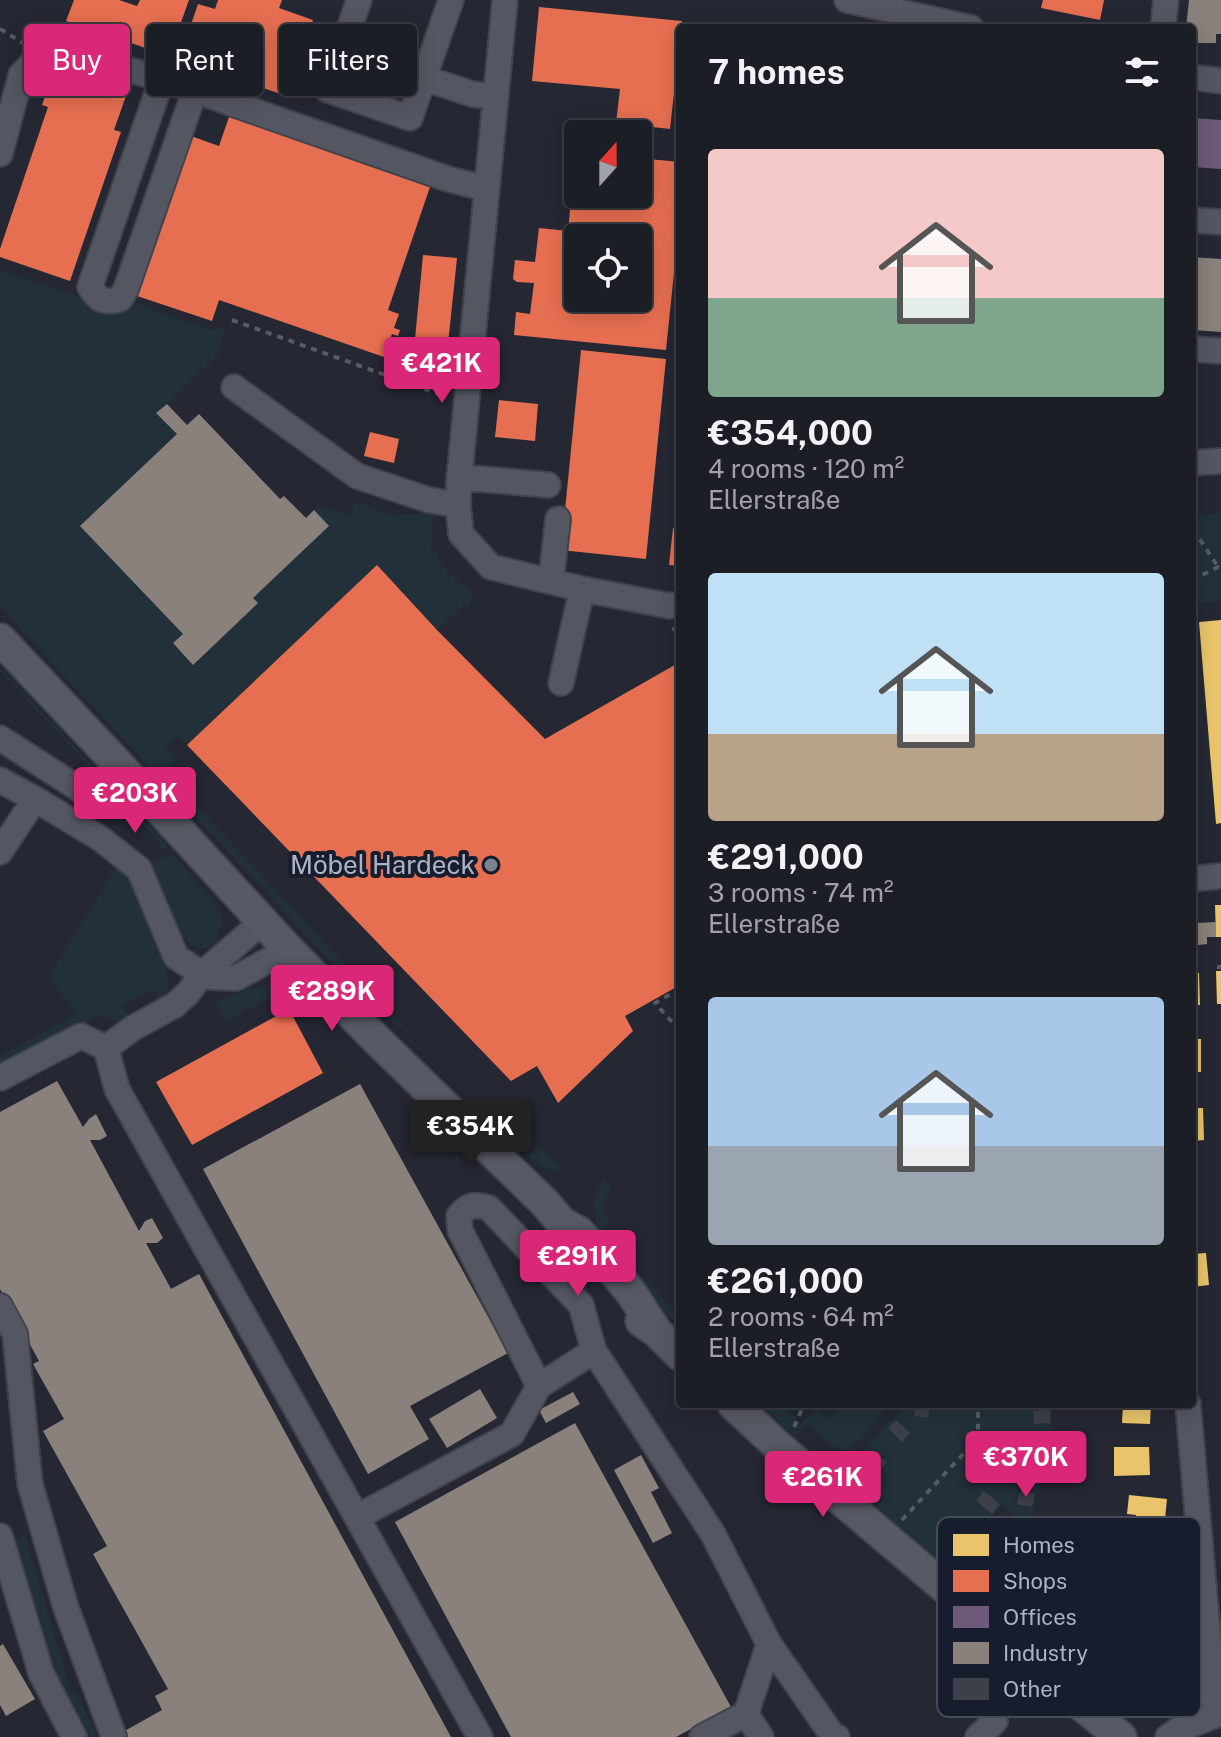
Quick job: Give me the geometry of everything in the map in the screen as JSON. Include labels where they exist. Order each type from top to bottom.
[{"type":"main road","points":[[0,639],[286,947],[561,1222],[579,1232],[632,1294],[656,1331],[676,1351]]},
{"type":"main road","points":[[737,1408],[937,1581]]},
{"type":"main road","points":[[1096,1717],[1121,1737]]},
{"type":"street","points":[[359,0],[328,90],[410,118],[451,0]]},
{"type":"street","points":[[505,0],[459,477],[461,534],[491,567],[670,606],[675,614]]},
{"type":"street","points":[[847,0],[942,24]]},
{"type":"street","points":[[1163,24],[1166,0]]},
{"type":"street","points":[[0,154],[21,75],[41,54],[75,55],[146,75]]},
{"type":"street","points":[[424,78],[472,94],[496,97]]},
{"type":"street","points":[[1196,78],[1221,81]]},
{"type":"street","points":[[156,96],[90,287],[96,297],[110,303],[120,299],[126,289],[193,96]]},
{"type":"street","points":[[212,96],[433,174],[487,189]]},
{"type":"street","points":[[1196,220],[1221,222]]},
{"type":"street","points":[[1196,349],[1221,351]]},
{"type":"street","points":[[234,387],[357,476],[429,500],[458,505]]},
{"type":"street","points":[[1196,463],[1221,461]]},
{"type":"street","points":[[459,477],[548,485]]},
{"type":"street","points":[[551,581],[558,519]]},
{"type":"street","points":[[561,683],[582,589]]},
{"type":"street","points":[[0,738],[90,796]]},
{"type":"street","points":[[0,780],[104,841],[139,869],[176,957],[202,974],[236,978],[286,947]]},
{"type":"street","points":[[0,852],[35,799]]},
{"type":"street","points":[[1196,879],[1221,876]]},
{"type":"street","points":[[106,1048],[133,1028],[175,1005],[202,974],[262,922]]},
{"type":"street","points":[[0,1078],[81,1036],[106,1048],[117,1089],[480,1737]]},
{"type":"street","points":[[539,1386],[460,1230],[459,1216],[465,1208],[476,1205],[489,1208],[581,1305],[594,1351],[713,1534],[769,1644],[833,1736],[837,1737]]},
{"type":"street","points":[[0,1306],[15,1334],[30,1484],[66,1608],[114,1737]]},
{"type":"street","points":[[357,1517],[512,1434],[539,1386],[594,1351]]},
{"type":"street","points":[[1188,1408],[1199,1517]]},
{"type":"street","points":[[0,1536],[41,1673],[74,1737]]},
{"type":"street","points":[[1168,1737],[1218,1714],[1201,1538]]},
{"type":"street","points":[[702,1737],[746,1714],[769,1644]]},
{"type":"street","points":[[746,1714],[761,1737]]},
{"type":"path","points":[[232,320],[447,397]]},
{"type":"path","points":[[1196,534],[1219,568],[1196,578]]},
{"type":"path","points":[[676,991],[655,1003],[676,1027]]},
{"type":"path","points":[[898,1525],[978,1438],[978,1408]]},
{"type":"path","points":[[792,1433],[802,1409]]},
{"type":"shaded area","points":[[0,270],[123,312],[128,301],[210,330],[224,328],[219,354],[157,413],[177,434],[183,634],[173,643],[193,664],[258,603],[253,598],[329,527],[314,510],[318,504],[349,516],[355,502],[391,515],[434,513],[431,546],[447,571],[472,593],[470,606],[464,605],[437,630],[377,566],[187,745],[176,736],[164,747],[175,759],[163,770],[419,1043],[377,1008],[338,969],[0,607]]},
{"type":"shaded area","points":[[1221,513],[1221,601],[1196,603],[1196,516]]},
{"type":"shaded area","points":[[0,667],[168,848],[154,852],[161,843],[0,671]]},
{"type":"shaded area","points":[[173,854],[220,910],[223,920],[217,935],[222,941],[207,948],[195,946],[175,924],[149,864]]},
{"type":"shaded area","points":[[116,867],[134,890],[158,947],[167,974],[165,997],[162,1001],[154,989],[122,1006],[129,1019],[122,1023],[99,1015],[0,1069],[0,1056],[77,1013],[48,977]]},
{"type":"shaded area","points":[[271,983],[287,983],[293,987],[225,1021],[215,1002]]},
{"type":"shaded area","points":[[539,1145],[567,1175],[567,1178],[562,1172],[543,1167],[527,1156]]},
{"type":"shaded area","points":[[603,1177],[612,1188],[604,1204],[610,1221],[600,1232],[676,1312],[676,1323],[596,1228],[597,1212],[592,1206]]},
{"type":"shaded area","points":[[764,1408],[786,1408],[801,1424],[817,1408],[827,1419],[839,1408],[889,1408],[848,1452],[831,1446],[808,1424],[795,1436]]},
{"type":"shaded area","points":[[901,1408],[1052,1408],[1052,1425],[1032,1517],[1018,1517],[1001,1505],[991,1517],[937,1517],[937,1558],[840,1477]]},
{"type":"shaded area","points":[[25,1536],[72,1693],[76,1692],[98,1737],[82,1737],[58,1690],[9,1540]]},
{"type":"building: Homes","points":[[1221,620],[1221,823],[1216,824],[1199,622]]},
{"type":"building: Homes","points":[[1215,905],[1221,905],[1221,937],[1216,937]]},
{"type":"building: Homes","points":[[1216,971],[1221,971],[1221,1004],[1217,1004]]},
{"type":"building: Homes","points":[[1196,973],[1199,973],[1200,1005],[1196,1005]]},
{"type":"building: Homes","points":[[1196,1039],[1201,1039],[1201,1072],[1196,1072]]},
{"type":"building: Homes","points":[[1196,1108],[1203,1108],[1204,1140],[1196,1141]]},
{"type":"building: Homes","points":[[1206,1253],[1209,1285],[1196,1287],[1196,1254]]},
{"type":"building: Homes","points":[[1123,1408],[1151,1408],[1150,1424],[1122,1423]]},
{"type":"building: Homes","points":[[1114,1447],[1149,1447],[1150,1475],[1114,1476]]},
{"type":"building: Homes","points":[[1129,1495],[1167,1499],[1165,1517],[1127,1514]]},
{"type":"building: Shops","points":[[74,0],[119,0],[137,6],[140,0],[189,0],[180,24],[146,24],[146,48],[130,43],[130,24],[75,24],[66,21]]},
{"type":"building: Shops","points":[[218,0],[282,0],[279,8],[313,20],[312,24],[279,24],[279,93],[263,88],[263,24],[191,24],[198,4],[215,9]]},
{"type":"building: Shops","points":[[1043,0],[1104,0],[1100,20],[1041,8]]},
{"type":"building: Shops","points":[[539,7],[682,21],[682,24],[676,24],[676,75],[670,129],[652,127],[652,120],[616,120],[620,89],[532,81]]},
{"type":"building: Shops","points":[[45,96],[126,96],[114,130],[121,132],[70,281],[0,257],[0,249],[48,107],[42,105]]},
{"type":"building: Shops","points":[[230,114],[431,184],[388,310],[399,314],[394,328],[400,330],[398,336],[392,334],[384,357],[219,300],[212,321],[131,294],[188,135],[219,146]]},
{"type":"building: Shops","points":[[652,159],[676,162],[676,254],[666,350],[514,335],[516,312],[530,314],[534,283],[513,279],[515,260],[535,262],[539,228],[564,231],[564,312],[652,312],[652,224],[569,224],[570,208],[652,208]]},
{"type":"building: Shops","points":[[423,255],[457,258],[446,363],[413,360]]},
{"type":"building: Shops","points":[[581,350],[666,359],[646,559],[561,550]]},
{"type":"building: Shops","points":[[499,400],[538,404],[535,441],[495,437]]},
{"type":"building: Shops","points":[[370,432],[399,439],[394,463],[364,456]]},
{"type":"building: Shops","points":[[673,528],[676,528],[676,566],[669,565]]},
{"type":"building: Shops","name":"Möbel Hardeck","points":[[377,565],[545,739],[676,664],[676,987],[625,1016],[633,1031],[558,1103],[537,1066],[511,1081],[187,745]]},
{"type":"building: Shops","points":[[289,1009],[323,1073],[192,1145],[156,1082]]},
{"type":"building: Offices","points":[[1196,118],[1221,120],[1221,169],[1196,167]]},
{"type":"building: Industry","points":[[1189,0],[1221,0],[1221,34],[1216,34],[1216,43],[1196,43],[1196,24],[1186,24]]},
{"type":"building: Industry","points":[[1196,257],[1221,259],[1221,332],[1196,330]]},
{"type":"building: Industry","points":[[167,404],[187,425],[199,414],[280,499],[284,496],[306,518],[314,510],[329,526],[253,598],[258,603],[193,665],[173,643],[183,634],[80,526],[177,434],[156,413]]},
{"type":"building: Industry","points":[[1216,922],[1216,937],[1207,937],[1207,944],[1198,945],[1196,923]]},
{"type":"building: Industry","points":[[57,1081],[83,1127],[96,1114],[107,1136],[90,1140],[139,1231],[145,1221],[152,1218],[163,1238],[157,1243],[146,1243],[171,1289],[199,1274],[451,1737],[123,1737],[121,1733],[162,1710],[155,1696],[168,1689],[93,1554],[107,1546],[43,1431],[64,1419],[33,1364],[39,1361],[0,1289],[0,1112]]},
{"type":"building: Industry","points":[[360,1084],[508,1353],[410,1406],[429,1439],[368,1474],[203,1169]]},
{"type":"building: Industry","points":[[480,1389],[497,1418],[447,1448],[429,1419]]},
{"type":"building: Industry","points":[[573,1392],[580,1404],[546,1423],[539,1410]]},
{"type":"building: Industry","points":[[575,1423],[731,1707],[676,1737],[511,1737],[395,1522]]},
{"type":"building: Industry","points":[[641,1455],[659,1488],[651,1492],[672,1533],[653,1543],[614,1470]]},
{"type":"building: Industry","points":[[3,1644],[35,1699],[6,1716],[0,1705],[0,1646]]},
{"type":"building: Other","points":[[915,1408],[930,1408],[928,1418],[914,1416]]},
{"type":"building: Other","points":[[1050,1410],[1050,1423],[1034,1424],[1033,1411]]},
{"type":"building: Other","points":[[896,1420],[910,1433],[902,1442],[888,1428]]},
{"type":"building: Other","points":[[872,1451],[887,1462],[880,1471],[865,1459]]},
{"type":"building: Other","points":[[1024,1451],[1040,1452],[1039,1466],[1023,1465]]},
{"type":"building: Other","points":[[984,1491],[1000,1504],[992,1514],[976,1501]]},
{"type":"building: Other","points":[[1020,1491],[1035,1494],[1032,1507],[1017,1504]]},
{"type":"place","name":"Möbel Hardeck","points":[[491,865]]}]
